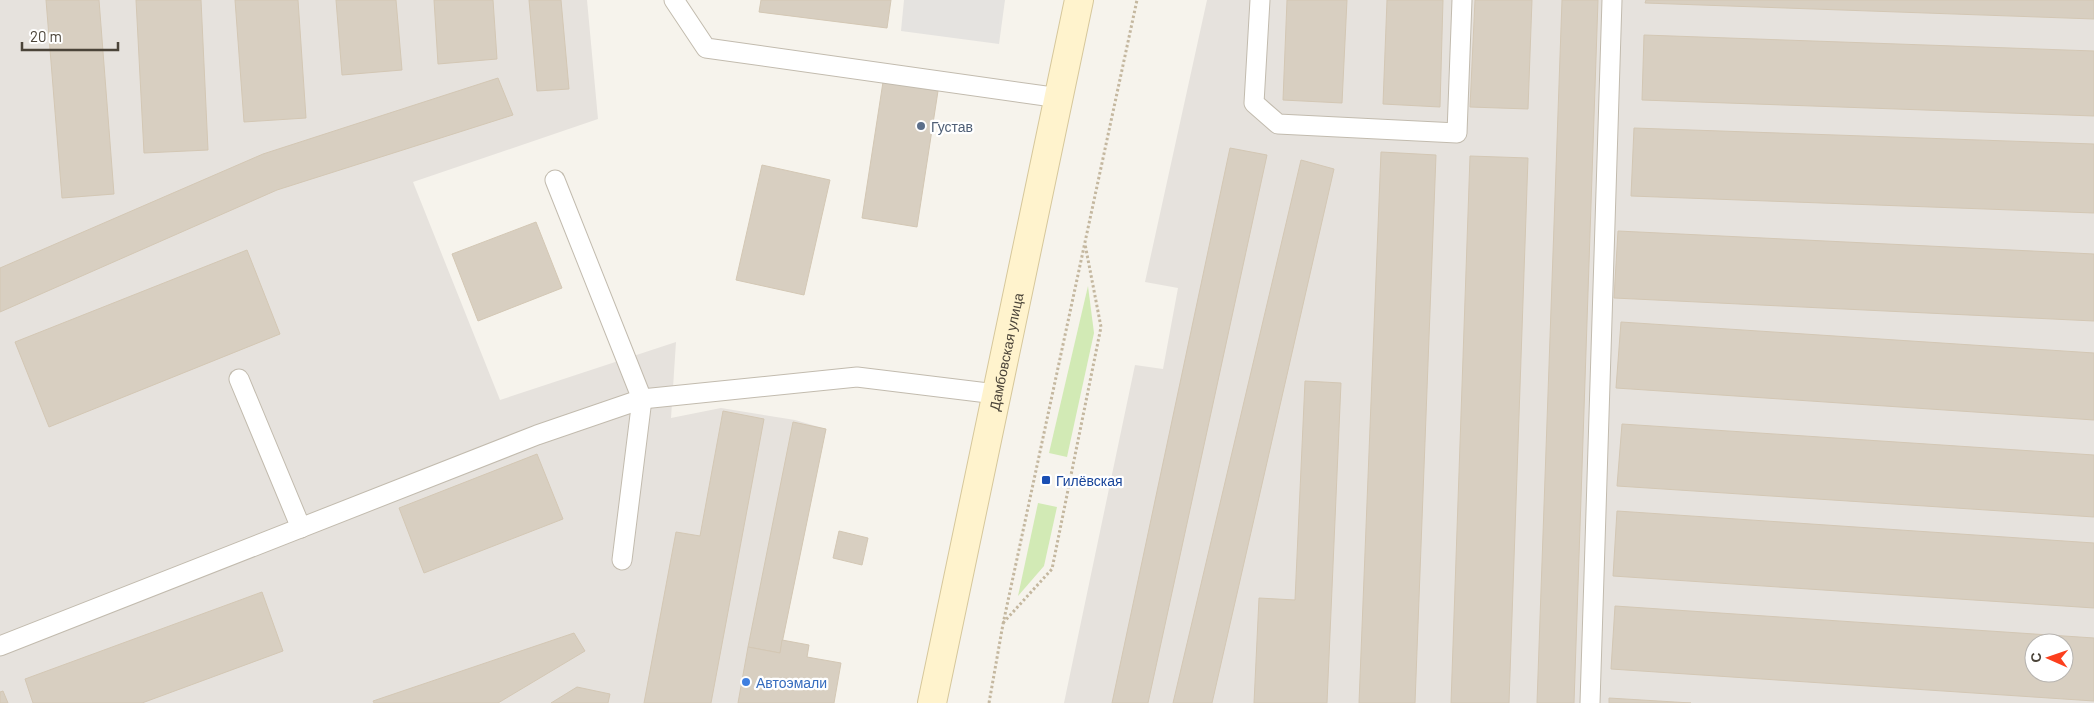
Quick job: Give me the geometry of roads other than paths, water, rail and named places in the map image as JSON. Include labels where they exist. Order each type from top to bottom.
[{"type":"main road","name":"Дамбовская улица","points":[[932,703],[1079,0]]},
{"type":"lane","points":[[674,0],[706,48],[1060,98]]},
{"type":"lane","points":[[1260,0],[1254,103],[1278,124],[1456,133],[1462,0]]},
{"type":"lane","points":[[1590,703],[1612,0]]},
{"type":"lane","points":[[555,180],[642,399],[622,560]]},
{"type":"lane","points":[[0,646],[537,435],[642,399],[857,377],[996,394]]},
{"type":"lane","points":[[239,379],[300,528]]},
{"type":"place","name":"Густав","points":[[921,126]]},
{"type":"place","name":"Гилёвская","points":[[1046,480]]},
{"type":"place","name":"Автоэмали","points":[[746,682]]}]
